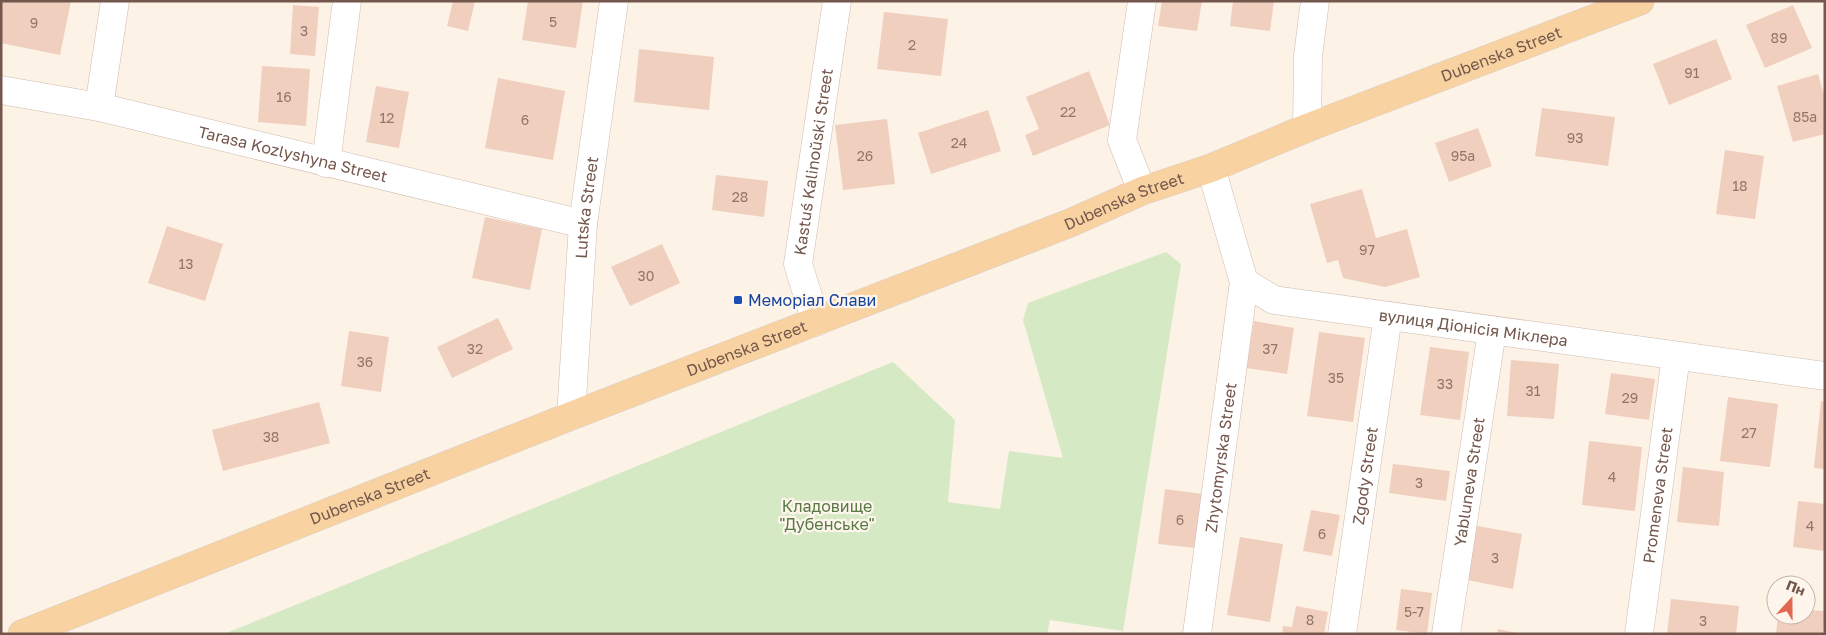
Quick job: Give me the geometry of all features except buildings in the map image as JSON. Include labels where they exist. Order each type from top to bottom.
[{"type":"main road","name":"Dubenska Street","points":[[22,634],[571,416],[1070,223],[1142,191],[1212,168],[1307,128],[1640,1]]},
{"type":"street","points":[[99,107],[115,1]]},
{"type":"street","points":[[326,163],[347,1]]},
{"type":"street","name":"Lutska Street","points":[[571,416],[583,224],[614,1]]},
{"type":"street","name":"Kastuś Kalinoŭski Street","points":[[816,322],[798,264],[837,1]]},
{"type":"street","points":[[1142,1],[1122,140],[1142,191]]},
{"type":"street","points":[[1307,128],[1308,56],[1315,1]]},
{"type":"street","name":"Tarasa Kozlyshyna Street","points":[[1,90],[99,107],[583,224]]},
{"type":"street","points":[[1212,168],[1244,282]]},
{"type":"street","name":"вулиця Діонісія Міклера","points":[[1244,282],[1274,300],[1825,376]]},
{"type":"street","name":"Zhytomyrska Street","points":[[1197,634],[1244,282]]},
{"type":"street","name":"Zgody Street","points":[[1342,634],[1388,316]]},
{"type":"street","name":"Yabluneva Street","points":[[1446,634],[1492,331]]},
{"type":"street","name":"Promeneva Street","points":[[1638,634],[1676,356]]},
{"type":"green space","name":"Кладовище \"Дубенське\"","points":[[1166,252],[1181,264],[1123,631],[1050,620],[1047,634],[224,634],[893,362],[955,420],[948,502],[1000,509],[1009,451],[1063,458],[1023,320],[1028,303]]},
{"type":"place","name":"Меморіал Слави","points":[[738,300]]}]
